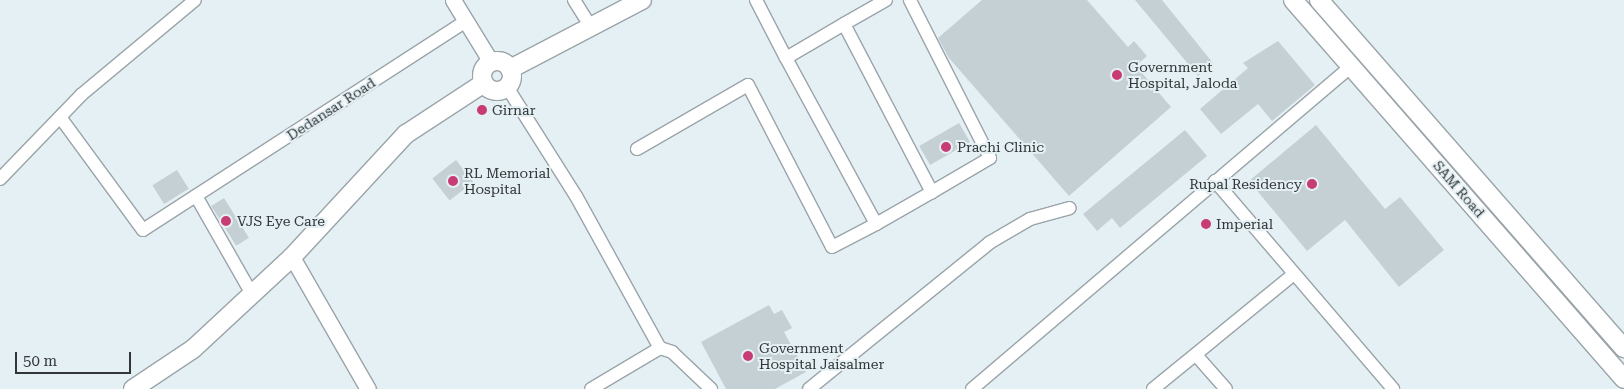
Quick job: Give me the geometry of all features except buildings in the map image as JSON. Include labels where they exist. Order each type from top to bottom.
[{"type":"main road","points":[[510,69],[642,0]]},
{"type":"main road","name":"SAM Road","points":[[1293,0],[1624,379]]},
{"type":"main road","points":[[1319,0],[1624,348]]},
{"type":"main road","points":[[491,62],[502,62],[510,69],[507,87],[494,91],[484,83],[482,73],[491,62]]},
{"type":"main road","points":[[133,389],[193,349],[292,257],[406,134],[484,83]]},
{"type":"street","points":[[0,178],[60,117],[195,0]]},
{"type":"street","points":[[453,0],[491,62]]},
{"type":"street","points":[[574,0],[592,27]]},
{"type":"street","points":[[756,0],[876,224]]},
{"type":"street","points":[[786,58],[886,0]]},
{"type":"street","points":[[638,149],[748,85],[832,247],[876,224],[990,158],[910,0]]},
{"type":"street","name":"Dedansar Road","points":[[60,117],[143,230],[466,21]]},
{"type":"street","points":[[844,24],[932,192]]},
{"type":"street","points":[[981,386],[1215,181],[1351,67]]},
{"type":"street","points":[[507,87],[576,196],[660,348],[672,352],[710,389]]},
{"type":"street","points":[[1215,181],[1393,389]]},
{"type":"street","points":[[196,196],[252,294]]},
{"type":"street","points":[[809,389],[989,243],[1030,219],[1070,208]]},
{"type":"street","points":[[292,257],[368,389]]},
{"type":"street","points":[[1153,389],[1294,274]]},
{"type":"street","points":[[591,389],[660,348]]},
{"type":"street","points":[[1196,354],[1226,389]]},
{"type":"place","name":"Government Hospital, Jaloda","points":[[1117,75]]},
{"type":"place","name":"Girnar","points":[[482,110]]},
{"type":"place","name":"Prachi Clinic","points":[[946,147]]},
{"type":"place","name":"RL Memorial Hospital","points":[[453,181]]},
{"type":"place","name":"Rupal Residency","points":[[1312,184]]},
{"type":"place","name":"VJS Eye Care","points":[[226,221]]},
{"type":"place","name":"Imperial","points":[[1206,224]]},
{"type":"place","name":"Government Hospital Jaisalmer","points":[[748,356]]}]
